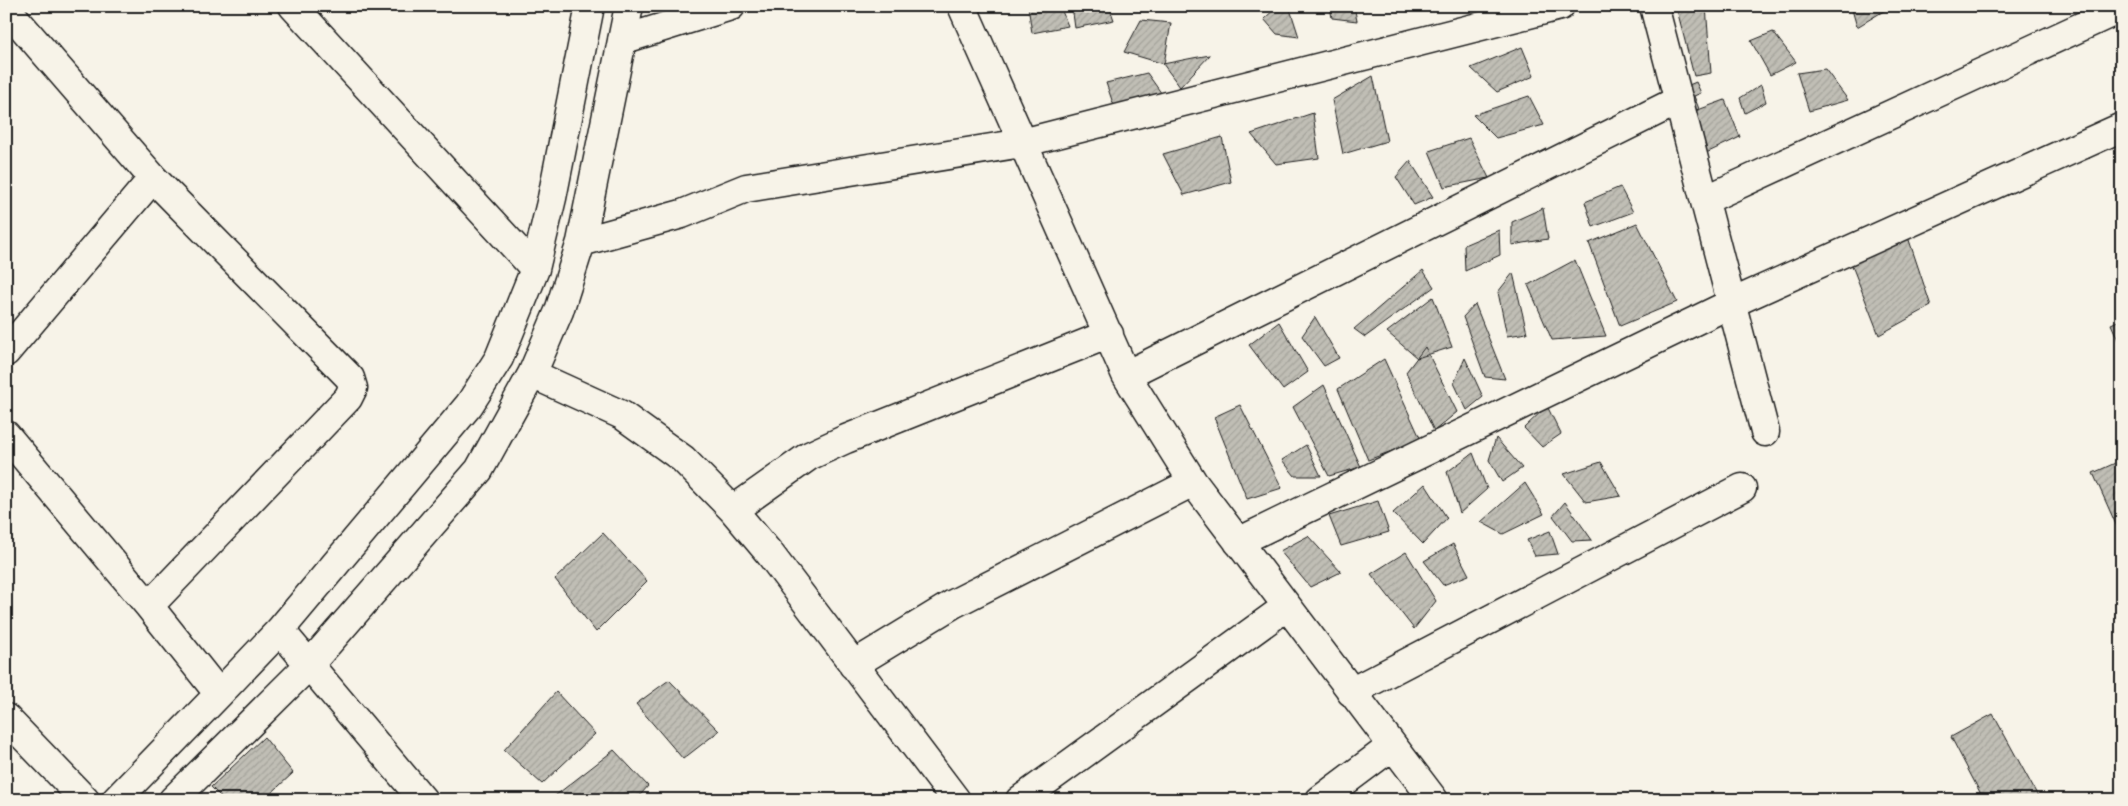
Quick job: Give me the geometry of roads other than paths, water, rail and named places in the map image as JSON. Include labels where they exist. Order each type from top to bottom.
[{"type":"street","points":[[293,6],[535,269]]},
{"type":"street","points":[[116,800],[280,630],[469,405],[499,358],[535,269],[552,198],[590,6]]},
{"type":"street","points":[[173,800],[309,665],[479,470],[532,374],[559,310],[582,242],[629,6]]},
{"type":"street","points":[[622,40],[731,6]]},
{"type":"street","points":[[962,6],[1126,375],[1193,482],[1434,800]]},
{"type":"street","points":[[582,242],[682,214],[746,188],[1022,143],[1560,6]]},
{"type":"street","points":[[1654,6],[1765,432]]},
{"type":"street","points":[[6,8],[153,178],[350,378],[353,388],[348,398],[148,606]]},
{"type":"street","points":[[1705,200],[2122,8]]},
{"type":"street","points":[[1126,375],[1679,100]]},
{"type":"street","points":[[1238,542],[1732,303],[2122,127]]},
{"type":"street","points":[[6,352],[153,178]]},
{"type":"street","points":[[733,510],[809,456],[846,439],[1109,334]]},
{"type":"street","points":[[532,374],[622,415],[683,459],[733,510],[770,554],[956,800]]},
{"type":"street","points":[[6,435],[219,694]]},
{"type":"street","points":[[853,666],[953,604],[1193,482]]},
{"type":"street","points":[[1351,692],[1742,488]]},
{"type":"street","points":[[1020,800],[1286,607]]},
{"type":"street","points":[[280,630],[423,800]]},
{"type":"street","points":[[6,718],[85,800]]},
{"type":"street","points":[[1320,800],[1392,746]]}]
